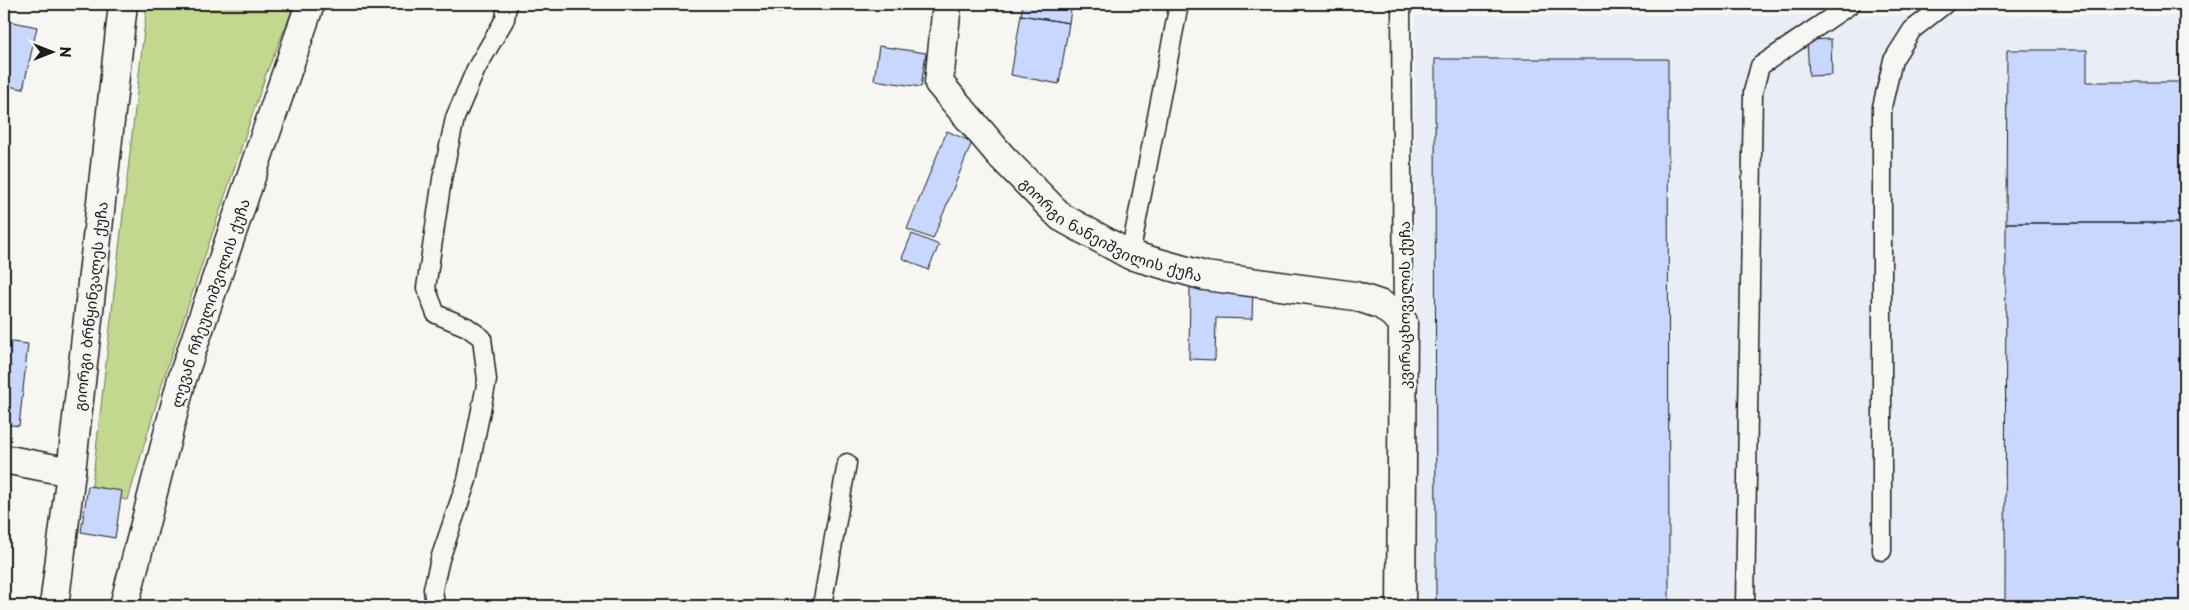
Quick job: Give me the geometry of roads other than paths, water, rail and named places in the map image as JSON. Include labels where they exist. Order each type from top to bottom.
[{"type":"street","name":"გიორგი ბრწყინვალეს ქუჩა","points":[[54,606],[71,472],[122,4]]},
{"type":"street","name":"ლევან რჩეულიშვილის ქუჩა","points":[[124,606],[182,379],[310,4]]},
{"type":"street","name":"გიორგი ნანეიშვილის ქუჩა","points":[[947,4],[939,83],[1001,156],[1061,217],[1130,255],[1205,276],[1355,296],[1382,306],[1403,322]]},
{"type":"street","name":"კვირაცხოველის ქუჩა","points":[[1401,606],[1403,322]]},
{"type":"street","points":[[4,459],[71,472]]},
{"type":"lane","points":[[435,606],[433,589],[440,559],[467,480],[487,380],[482,338],[467,327],[436,314],[426,288],[442,179],[455,118],[476,69],[505,19],[507,4]]},
{"type":"lane","points":[[1130,255],[1179,4]]},
{"type":"lane","name":"კვირაცხოველის ქუჩა","points":[[1401,4],[1403,322]]},
{"type":"lane","points":[[1745,606],[1753,92],[1760,66],[1850,4]]},
{"type":"lane","points":[[1882,552],[1882,107],[1893,60],[1912,30],[1945,4]]},
{"type":"lane","points":[[822,606],[847,463]]}]
